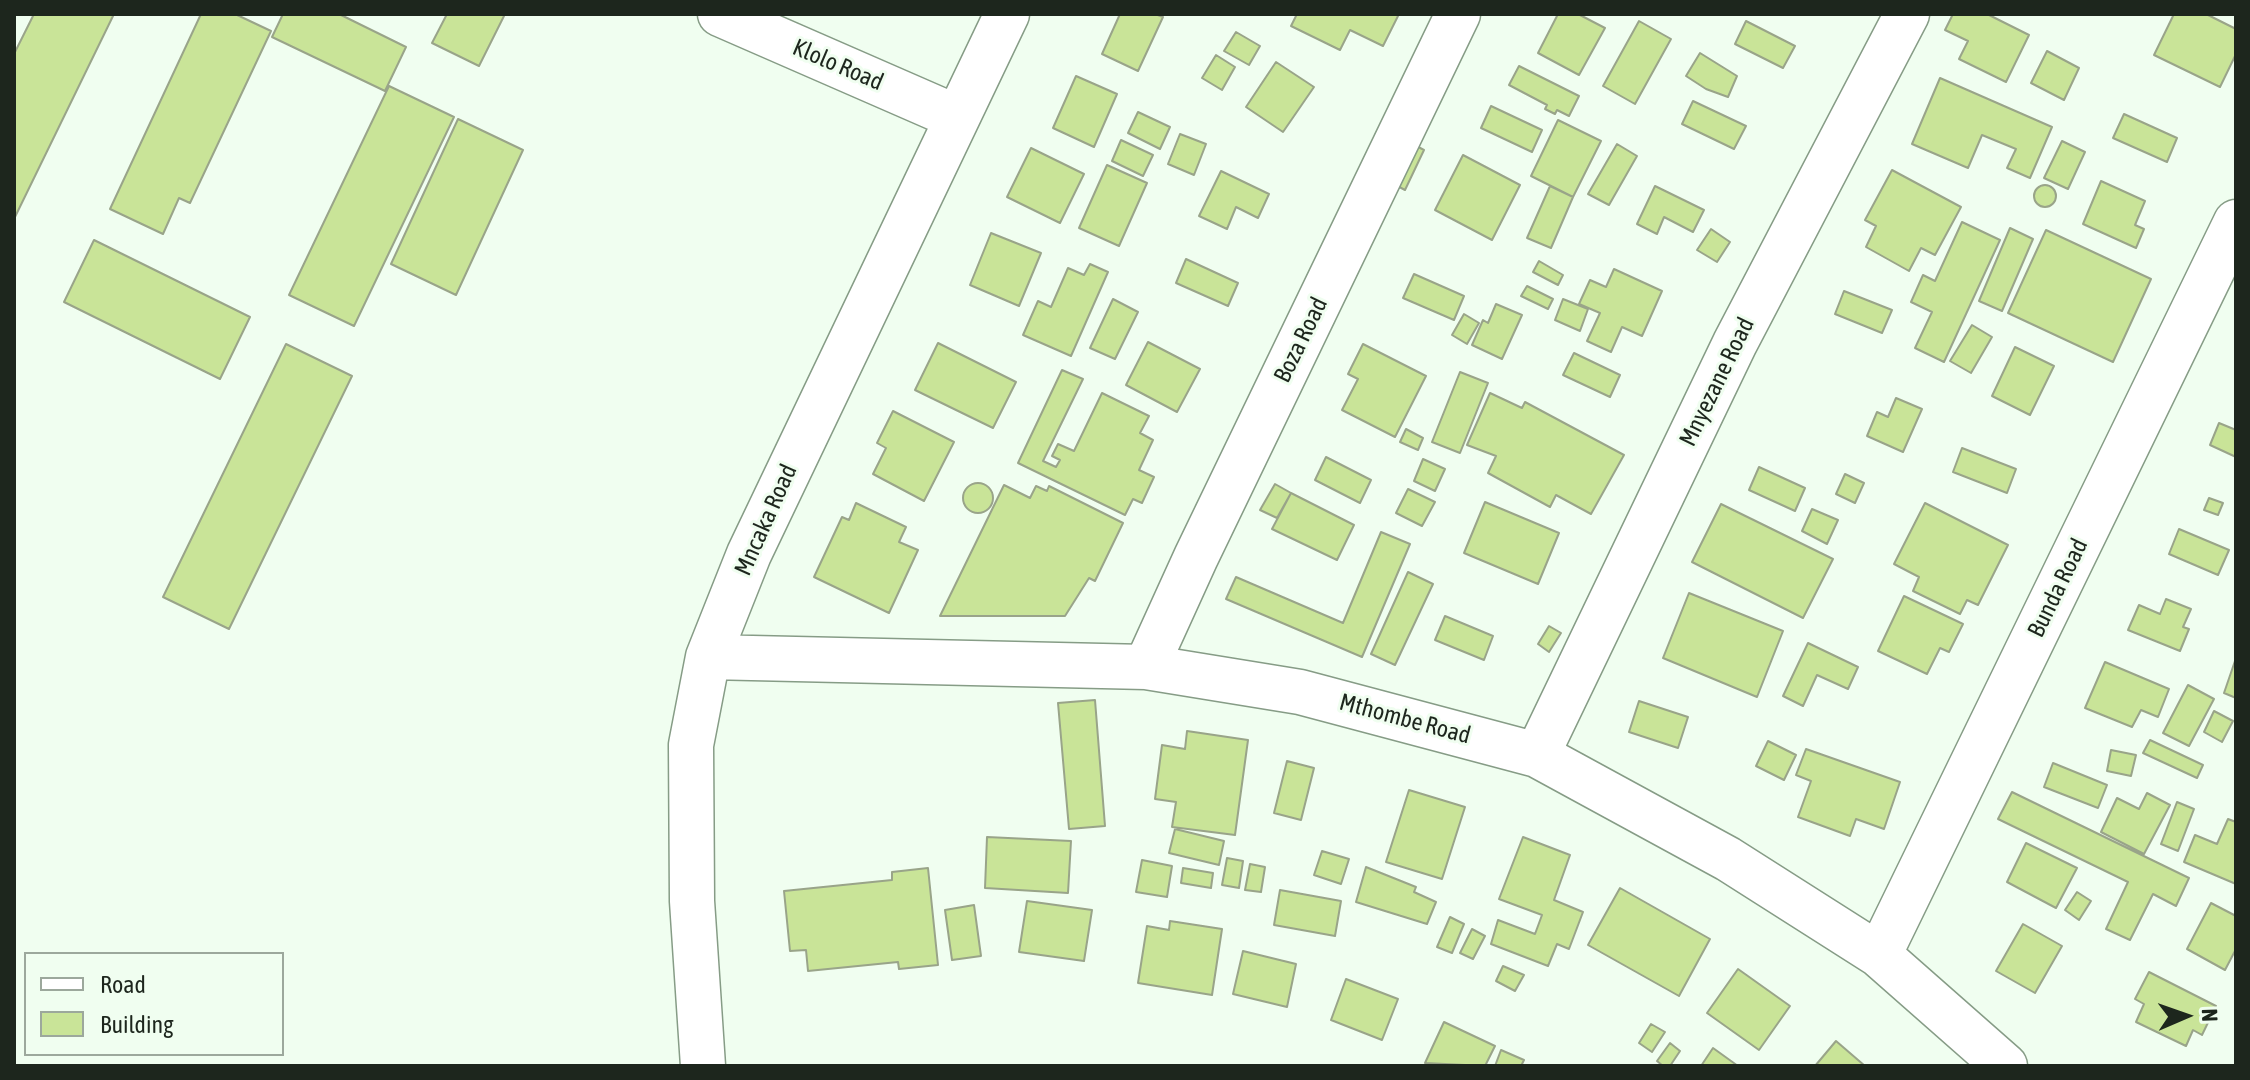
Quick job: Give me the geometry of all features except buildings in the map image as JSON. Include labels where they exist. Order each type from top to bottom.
[{"type":"street","name":"Klolo Road","points":[[720,14],[956,117]]},
{"type":"street","name":"Mncaka Road","points":[[703,1066],[692,901],[691,745],[708,657],[749,554],[1007,14]]},
{"type":"street","name":"Boza Road","points":[[1146,667],[1458,14]]},
{"type":"street","name":"Mnyezane Road","points":[[1537,755],[1735,343],[1907,14]]},
{"type":"street","name":"Bunda Road","points":[[1879,955],[2236,222]]},
{"type":"street","name":"Mthombe Road","points":[[708,657],[1146,667],[1300,692],[1537,755],[1728,859],[1879,955],[2005,1066]]}]
